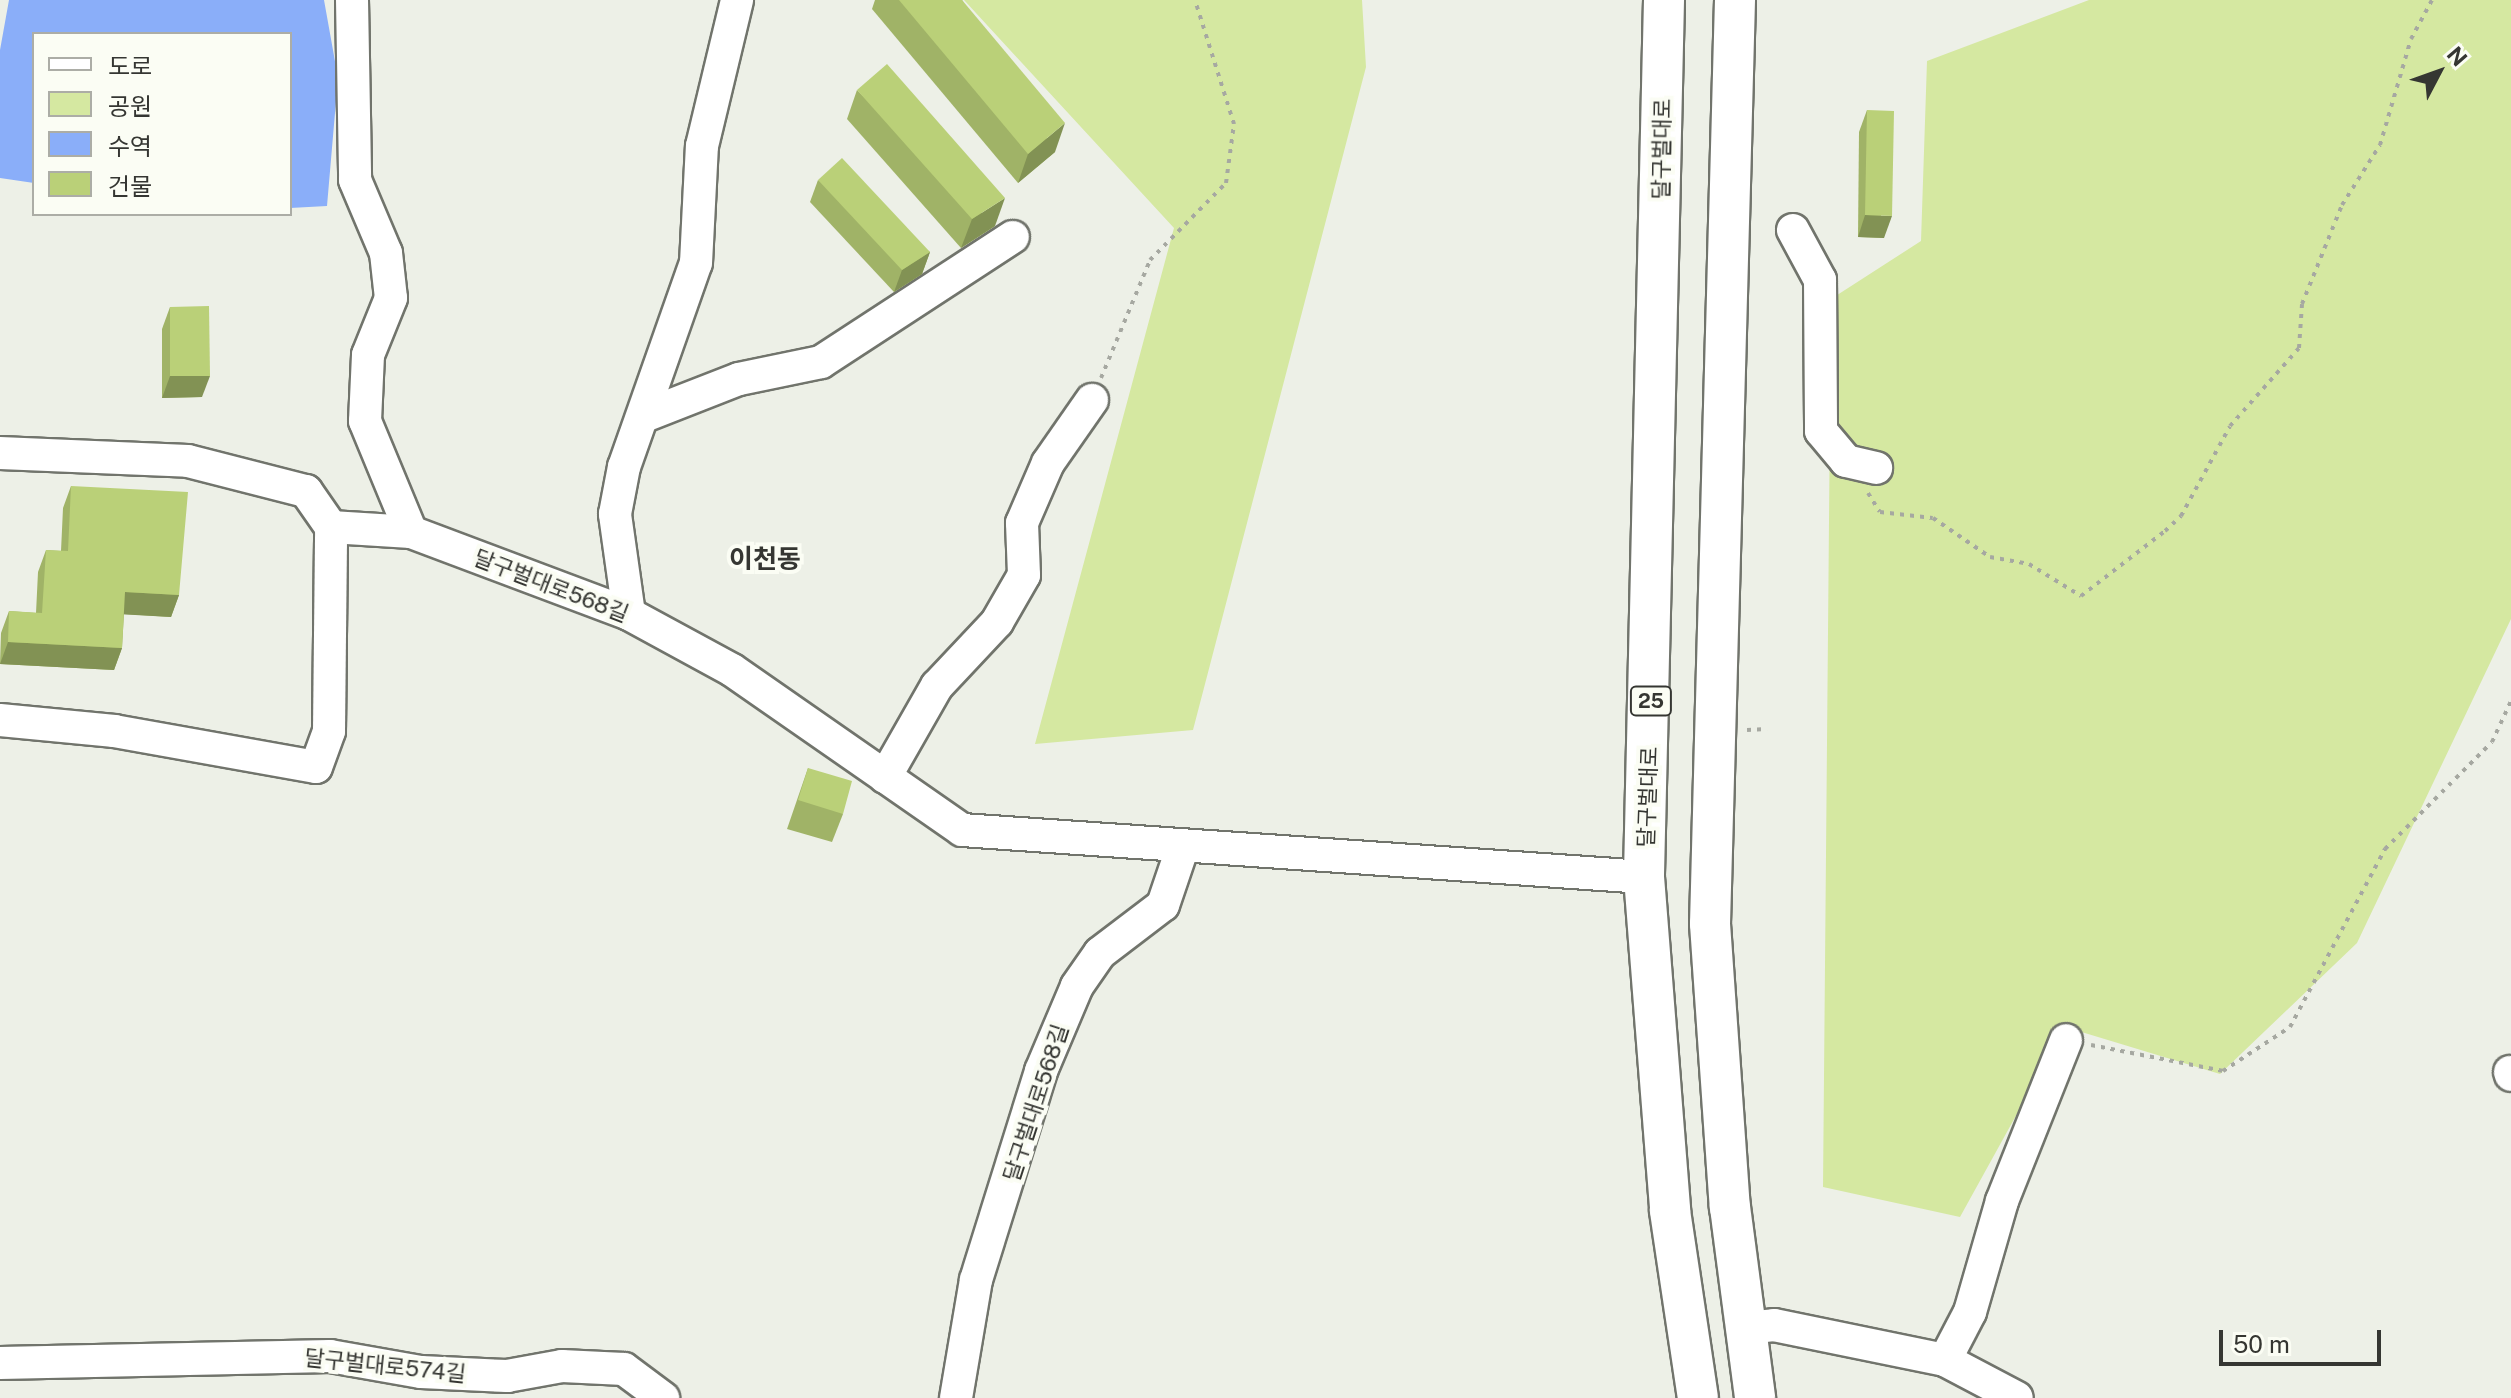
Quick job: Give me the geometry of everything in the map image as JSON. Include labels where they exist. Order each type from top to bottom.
[{"type":"main road","name":"달구벌대로","points":[[1664,0],[1644,877],[1670,1211],[1698,1398]]},
{"type":"main road","points":[[1735,0],[1710,924],[1755,1398]]},
{"type":"street","points":[[352,0],[355,180],[386,253],[391,298],[368,355],[365,421],[411,532]]},
{"type":"street","points":[[629,614],[615,514],[644,416],[696,263],[702,146],[737,0]]},
{"type":"street","points":[[1793,230],[1820,280],[1821,431],[1861,465]]},
{"type":"street","points":[[644,416],[739,379],[821,362],[1013,237]]},
{"type":"street","points":[[885,777],[937,686],[997,622],[1024,575],[1022,523],[1048,463],[1092,400]]},
{"type":"street","points":[[0,453],[188,461],[306,491],[331,527],[329,731],[316,767],[114,731],[0,720]]},
{"type":"street","name":"달구벌대로568길","points":[[331,527],[411,532],[629,614],[732,670],[962,830],[1644,877]]},
{"type":"street","name":"달구벌대로568길","points":[[956,1398],[976,1280],[1041,1071],[1077,986],[1100,953],[1163,905],[1183,846]]},
{"type":"street","points":[[1945,1360],[1970,1312],[2002,1201],[2066,1040]]},
{"type":"street","points":[[1746,1328],[1774,1325],[1945,1360],[2017,1398]]},
{"type":"street","name":"달구벌대로574길","points":[[0,1363],[330,1356],[449,1374],[624,1369],[663,1398]]},
{"type":"path","points":[[1092,400],[1150,260],[1226,183],[1234,124],[1195,0]]},
{"type":"path","points":[[1861,465],[1880,512],[1933,518],[1990,557],[2029,564],[2081,596],[2106,579],[2181,516],[2230,426],[2299,348],[2302,304],[2342,205],[2380,145],[2411,39],[2432,0]]},
{"type":"path","points":[[2066,1040],[2223,1071],[2290,1027],[2385,849],[2492,742],[2511,701]]},
{"type":"green space","points":[[964,0],[1362,0],[1366,67],[1193,730],[1035,744],[1174,228]]},
{"type":"green space","points":[[2089,0],[2511,0],[2511,619],[2357,943],[2220,1074],[2065,1027],[1960,1217],[1823,1187],[1831,299],[1921,241],[1927,61]]},
{"type":"water","points":[[9,0],[324,0],[338,78],[327,206],[292,208],[292,32],[32,32],[32,183],[0,178],[0,50]]},
{"type":"building","points":[[899,0],[962,0],[1065,123],[1028,154]]},
{"type":"building","points":[[887,64],[1005,198],[972,219],[857,90]]},
{"type":"building","points":[[1867,110],[1894,111],[1892,216],[1865,215]]},
{"type":"building","points":[[842,158],[930,252],[902,270],[818,180]]},
{"type":"building","points":[[209,306],[210,376],[170,376],[170,307]]},
{"type":"building","points":[[71,486],[188,492],[179,595],[125,592],[122,648],[8,642],[9,611],[42,613],[46,550],[68,551]]},
{"type":"building","points":[[808,768],[852,781],[843,814],[798,800]]},
{"type":"district","name":"이천동","points":[[765,559]]}]
